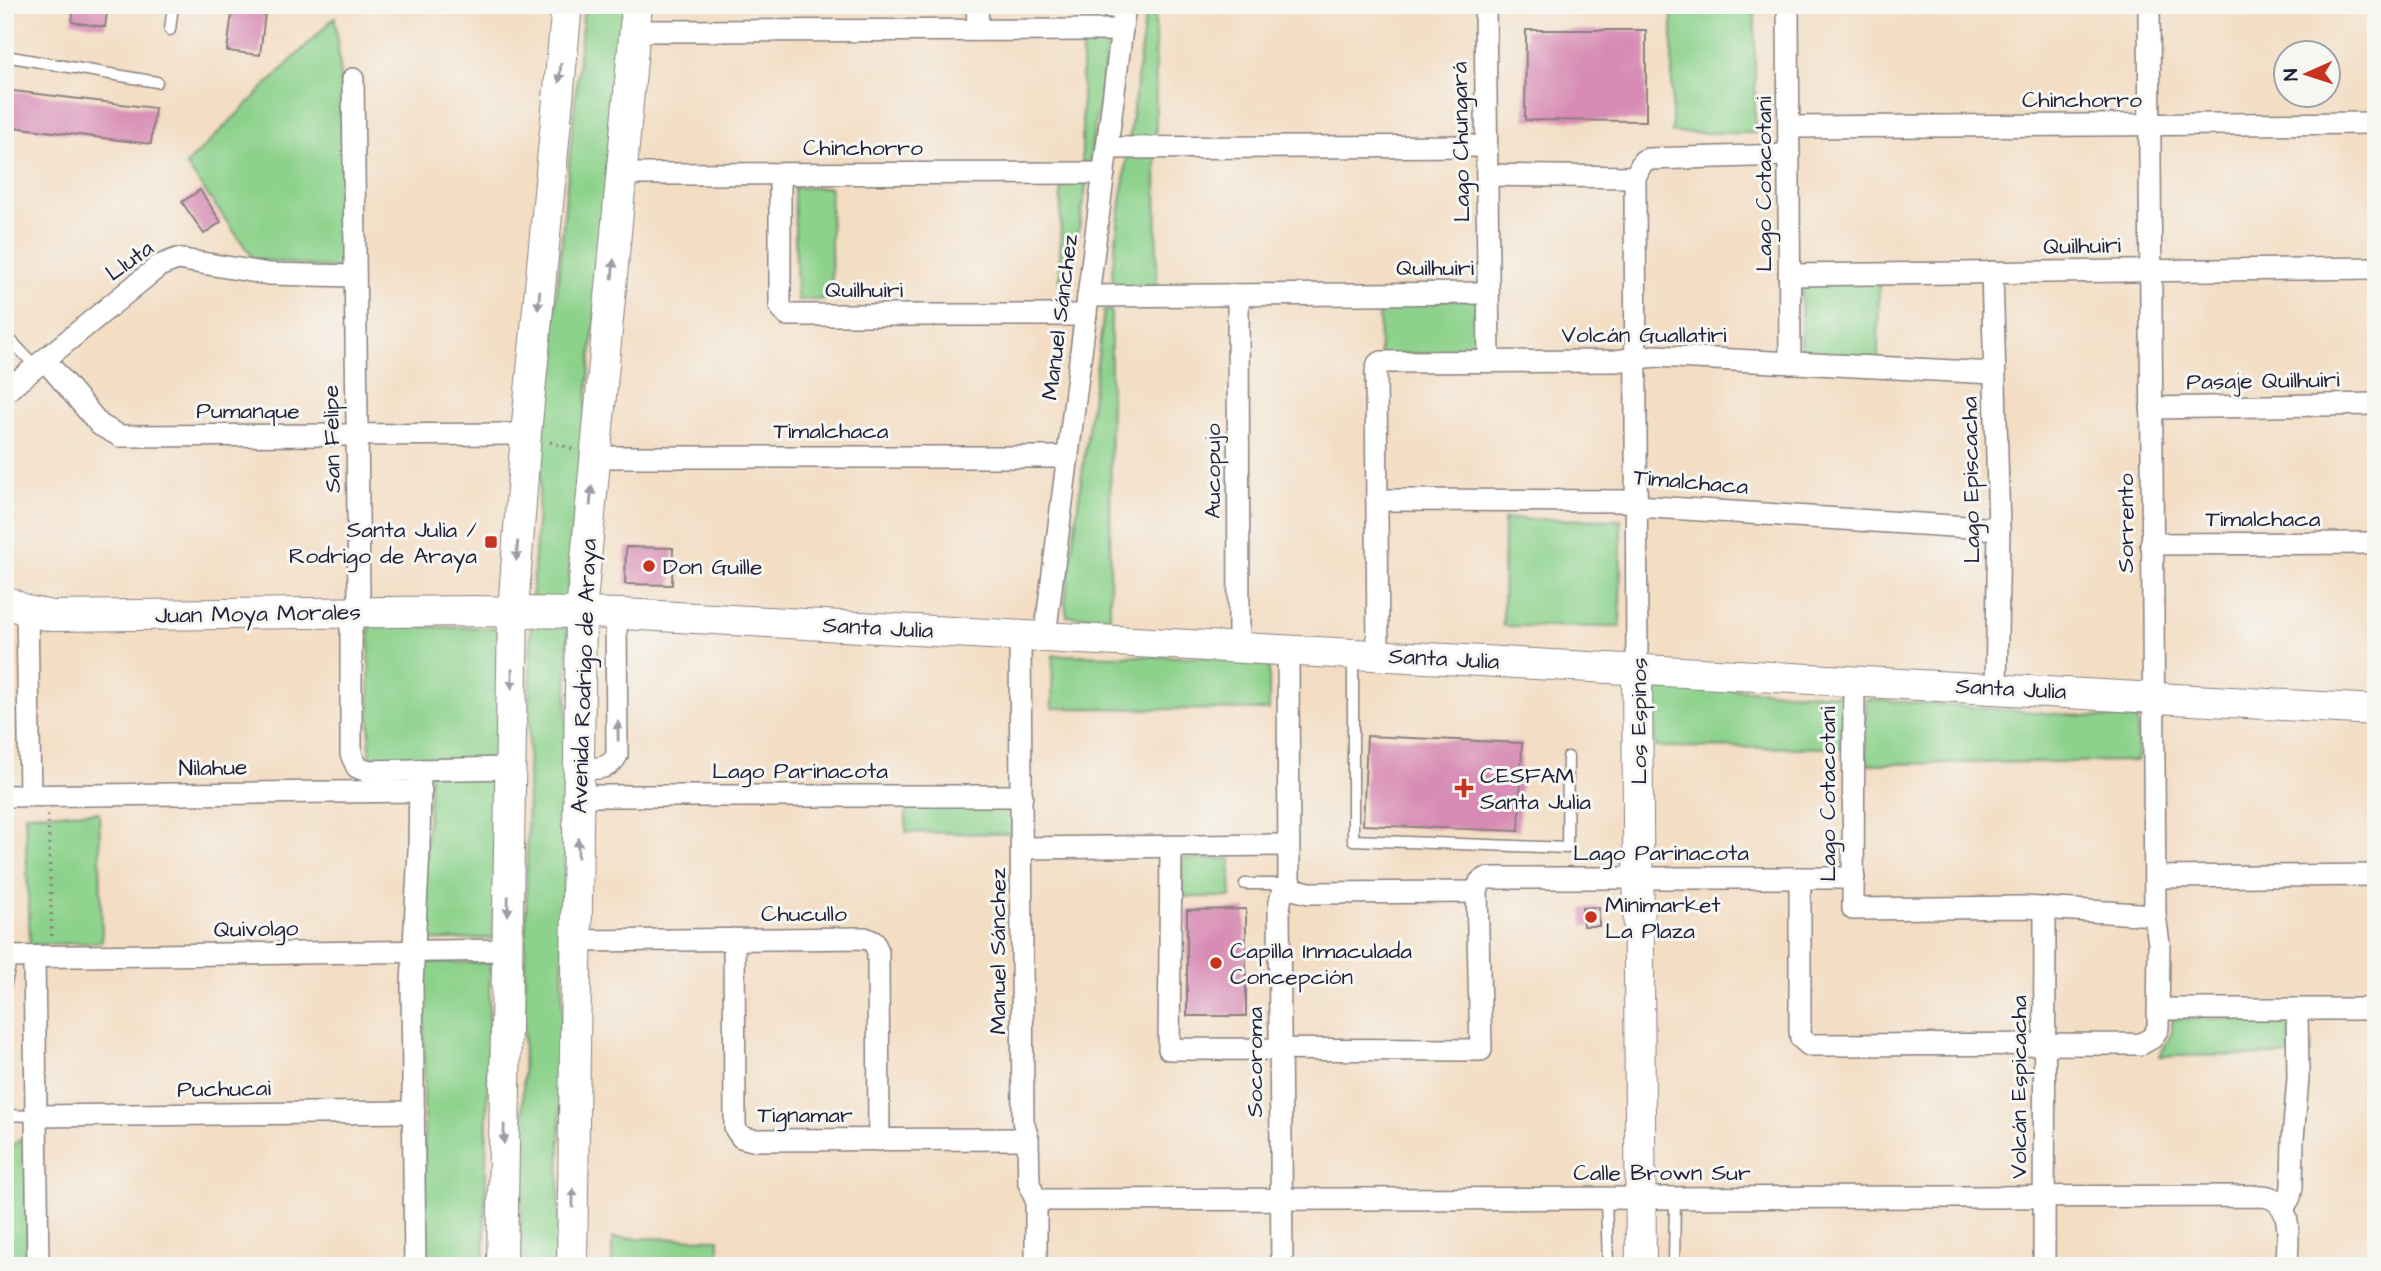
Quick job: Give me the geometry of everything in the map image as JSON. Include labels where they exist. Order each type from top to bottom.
[{"type":"street","points":[[977,5],[978,30]]},
{"type":"street","name":"Lago Chungará","points":[[1485,5],[1489,361]]},
{"type":"street","name":"Lago Cotacotani","points":[[1788,5],[1790,363]]},
{"type":"street","name":"Sorrento","points":[[2045,1045],[2141,1044],[2152,1038],[2158,1028],[2159,944],[2155,915],[2152,696],[2149,5]]},
{"type":"street","points":[[502,1266],[513,611],[526,434],[565,11]]},
{"type":"street","points":[[636,18],[978,30],[1124,16]]},
{"type":"street","name":"Manuel Sánchez","points":[[1037,1266],[1036,1200],[1028,1174],[1028,1139],[1023,1121],[1022,796],[1032,636],[1068,457],[1124,16]]},
{"type":"street","name":"Avenida Rodrigo de Araya","points":[[572,1266],[580,613],[636,18]]},
{"type":"street","name":"San Felipe","points":[[353,79],[359,597],[351,631],[353,762],[356,767],[366,771],[420,781],[510,768]]},
{"type":"street","name":"Chinchorro","points":[[1788,127],[2376,122]]},
{"type":"street","points":[[1107,148],[1486,146]]},
{"type":"street","points":[[1487,175],[1635,177],[1643,161],[1648,159],[1789,155]]},
{"type":"street","name":"Chinchorro","points":[[622,174],[1104,173]]},
{"type":"street","name":"Quilhuiri","points":[[780,174],[780,306],[787,315],[1087,305],[1238,295],[1488,293]]},
{"type":"street","name":"Los Espinos","points":[[1635,177],[1641,1266]]},
{"type":"street","name":"Lluta","points":[[5,392],[169,260],[269,274],[355,276]]},
{"type":"street","name":"Quilhuiri","points":[[1789,275],[2376,268]]},
{"type":"street","name":"Lago Episcacha","points":[[1992,272],[1999,529],[1996,688]]},
{"type":"street","name":"Aucopujo","points":[[1238,295],[1239,647]]},
{"type":"street","name":"Volcán Guallatiri","points":[[1377,500],[1376,368],[1378,364],[1386,361],[1615,361],[1655,356],[1994,373]]},
{"type":"street","name":"Pumanque","points":[[40,363],[100,425],[120,436],[526,434]]},
{"type":"street","name":"Pasaje Quilhuiri","points":[[2151,408],[2376,404]]},
{"type":"street","name":"Timalchaca","points":[[595,457],[1068,457]]},
{"type":"street","points":[[1365,654],[1377,500]]},
{"type":"street","name":"Timalchaca","points":[[1377,500],[1629,501],[1636,506],[1999,529]]},
{"type":"street","name":"Timalchaca","points":[[2151,544],[2376,543]]},
{"type":"street","points":[[16,606],[39,795]]},
{"type":"street","name":"Juan Moya Morales","points":[[16,606],[65,616],[513,611]]},
{"type":"street","name":"Santa Julia","points":[[513,611],[616,613],[2376,710]]},
{"type":"street","points":[[578,783],[615,760],[617,755],[616,613]]},
{"type":"street","name":"Socoroma","points":[[1282,1266],[1279,908],[1281,897],[1289,884],[1288,649]]},
{"type":"street","name":"Lago Cotacotani","points":[[1854,680],[1853,909],[2045,908]]},
{"type":"street","points":[[415,1266],[414,952],[420,781]]},
{"type":"street","name":"Nilahue","points":[[5,796],[420,781]]},
{"type":"street","name":"Lago Parinacota","points":[[578,783],[1022,796]]},
{"type":"street","points":[[1023,848],[1288,845]]},
{"type":"street","points":[[1171,847],[1169,1049],[1481,1050],[1477,892]]},
{"type":"street","points":[[2155,877],[2376,875]]},
{"type":"street","name":"Lago Parinacota","points":[[1289,884],[1297,890],[1309,893],[1477,892],[1480,882],[1487,878],[1854,878]]},
{"type":"street","name":"Lago Cotacotani","points":[[1800,878],[1800,1032],[1804,1043],[1815,1046],[2045,1045]]},
{"type":"street","points":[[2045,908],[2155,915]]},
{"type":"street","name":"Volcán Espicacha","points":[[2045,908],[2045,1266]]},
{"type":"street","name":"Chucullo","points":[[576,940],[865,938],[874,942],[878,952],[879,1140]]},
{"type":"street","name":"Tignamar","points":[[734,939],[735,1122],[737,1133],[746,1140],[1028,1139]]},
{"type":"street","name":"Quivolgo","points":[[26,957],[507,950]]},
{"type":"street","points":[[26,957],[36,1116],[38,1266]]},
{"type":"street","points":[[2159,1009],[2376,1009]]},
{"type":"street","points":[[2287,1266],[2287,1220],[2284,1207],[2292,1186],[2298,1077],[2297,1009]]},
{"type":"street","name":"Puchucai","points":[[36,1116],[414,1112]]},
{"type":"street","name":"Calle Brown Sur","points":[[1036,1200],[2263,1196],[2275,1199],[2284,1207]]},
{"type":"lane","points":[[170,30],[173,5]]},
{"type":"lane","points":[[1100,5],[1107,12],[1124,16]]},
{"type":"lane","points":[[5,56],[157,82]]},
{"type":"lane","points":[[5,334],[40,363]]},
{"type":"lane","points":[[1365,654],[1353,840],[1567,848],[1568,757]]},
{"type":"lane","points":[[1245,884],[1289,884]]},
{"type":"lane","points":[[5,987],[26,957]]},
{"type":"lane","points":[[5,1115],[36,1116]]},
{"type":"lane","points":[[1606,1198],[1608,1266]]},
{"type":"lane","points":[[1674,1266],[1675,1198]]},
{"type":"path","points":[[526,434],[595,457]]},
{"type":"path","points":[[26,957],[39,795]]},
{"type":"green space","points":[[584,5],[627,5],[569,572],[558,1266],[520,1266],[531,613],[543,437]]},
{"type":"green space","points":[[1672,5],[1755,5],[1755,133],[1672,133]]},
{"type":"green space","points":[[1146,10],[1155,11],[1157,286],[1114,286],[1112,271]]},
{"type":"green space","points":[[335,17],[340,69],[346,270],[254,259],[186,165]]},
{"type":"green space","points":[[1082,44],[1108,45],[1089,163],[1082,163]]},
{"type":"green space","points":[[1061,181],[1087,181],[1067,299],[1060,299]]},
{"type":"green space","points":[[830,187],[832,299],[797,300],[794,188]]},
{"type":"green space","points":[[1801,281],[1879,281],[1878,359],[1801,359]]},
{"type":"green space","points":[[1478,299],[1480,352],[1380,355],[1379,300]]},
{"type":"green space","points":[[1111,310],[1110,617],[1067,616],[1065,602],[1104,311]]},
{"type":"green space","points":[[1504,519],[1621,520],[1620,627],[1503,626]]},
{"type":"green space","points":[[369,626],[502,628],[495,938],[421,941],[431,762],[370,762]]},
{"type":"green space","points":[[1053,655],[1269,658],[1269,710],[1052,708]]},
{"type":"green space","points":[[1655,685],[1842,695],[1842,748],[1655,747]]},
{"type":"green space","points":[[1866,699],[2137,720],[2138,761],[1866,764]]},
{"type":"green space","points":[[906,802],[1014,803],[1014,834],[906,832]]},
{"type":"green space","points":[[99,812],[102,942],[30,945],[25,814]]},
{"type":"green space","points":[[1182,859],[1231,859],[1231,897],[1182,897]]},
{"type":"green space","points":[[424,962],[490,963],[484,1266],[424,1266]]},
{"type":"green space","points":[[2290,1018],[2290,1055],[2160,1056],[2172,1032],[2172,1019]]},
{"type":"green space","points":[[25,1137],[28,1266],[5,1266],[5,1150]]},
{"type":"green space","points":[[612,1238],[719,1239],[719,1266],[612,1266]]},
{"type":"building","points":[[74,5],[108,5],[105,27],[72,22]]},
{"type":"building","points":[[233,5],[266,5],[260,55],[227,51]]},
{"type":"building","points":[[1526,30],[1646,30],[1646,121],[1525,120]]},
{"type":"building","points":[[5,90],[155,108],[151,144],[5,126]]},
{"type":"building","points":[[200,190],[221,222],[204,234],[182,202]]},
{"type":"building","name":"Don Guille","points":[[626,547],[673,548],[672,585],[625,584]]},
{"type":"building","points":[[1367,736],[1522,743],[1519,831],[1363,825]]},
{"type":"building","name":"Minimarket La Plaza","points":[[1599,907],[1599,926],[1583,926],[1582,908]]},
{"type":"building","name":"Capilla Inmaculada Concepción","points":[[1246,909],[1246,1016],[1187,1016],[1187,910]]},
{"type":"place","name":"Santa Julia / Rodrigo de Araya","points":[[491,542]]},
{"type":"place","name":"Don Guille","points":[[649,566]]},
{"type":"place","name":"CESFAM Santa Julia","points":[[1464,788]]},
{"type":"place","name":"Minimarket La Plaza","points":[[1591,917]]},
{"type":"place","name":"Capilla Inmaculada Concepción","points":[[1216,963]]}]
